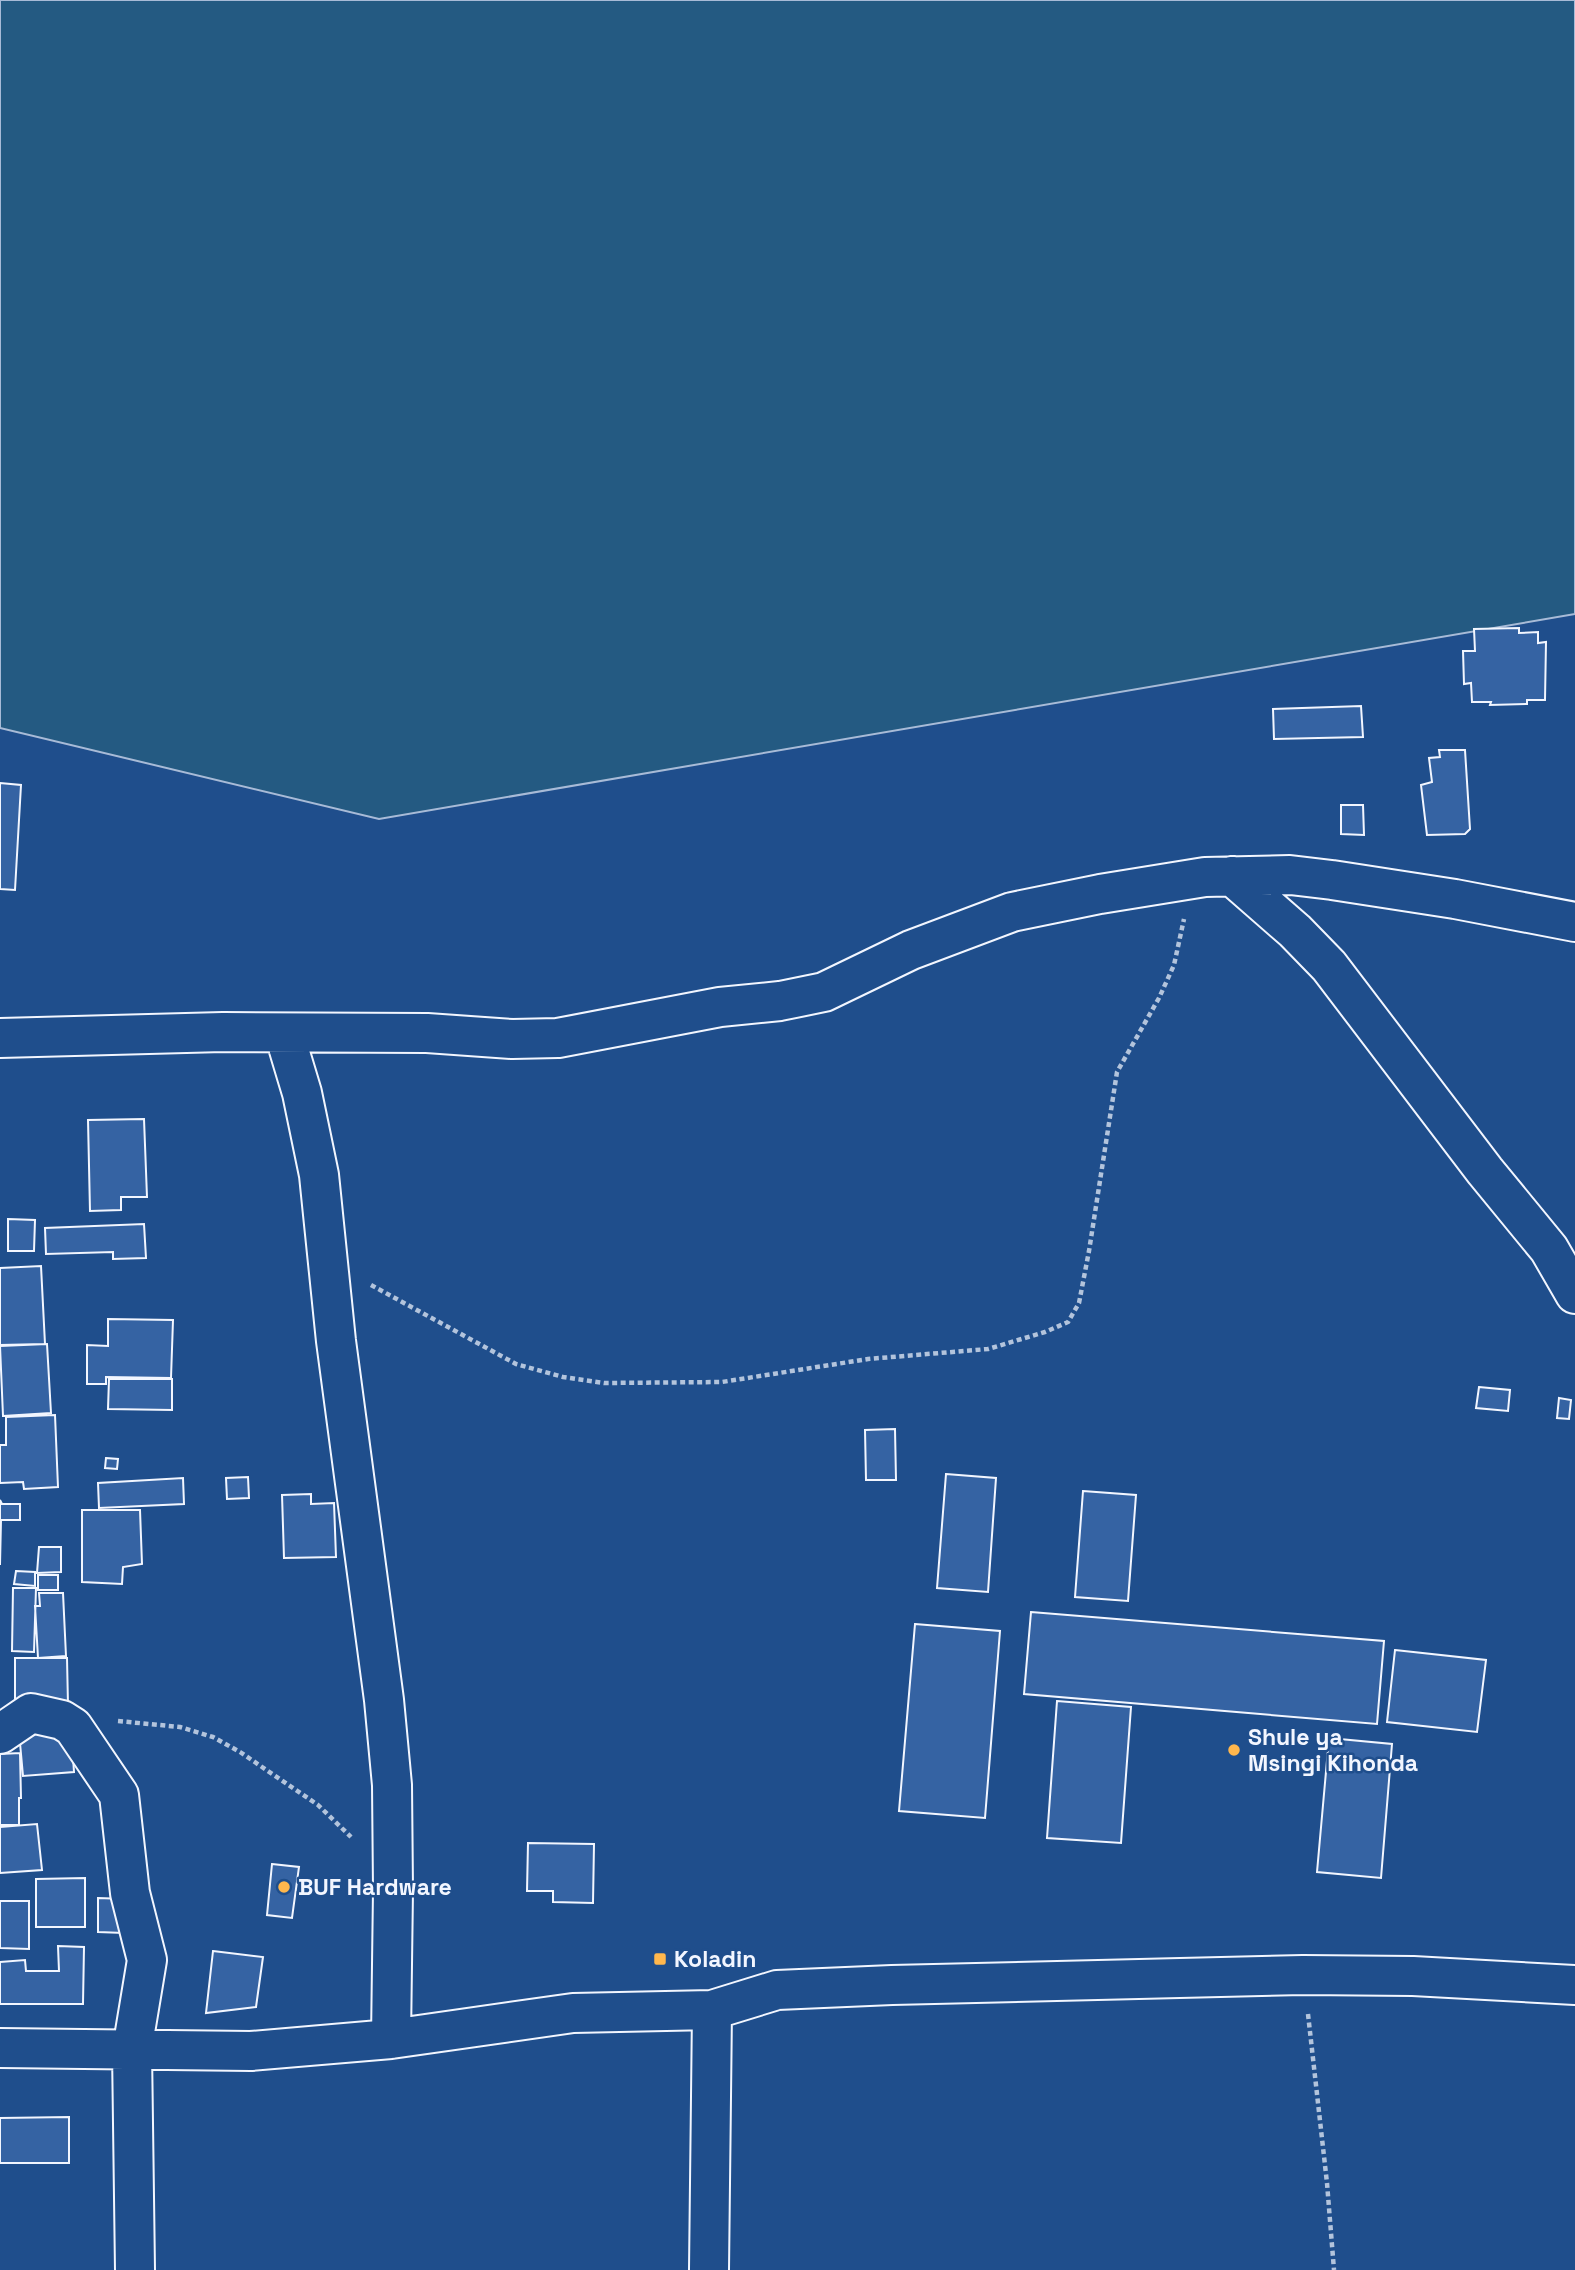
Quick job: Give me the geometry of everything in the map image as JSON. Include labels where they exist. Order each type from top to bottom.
[{"type":"street","points":[[1232,876],[1295,930],[1329,966],[1485,1171],[1549,1249],[1575,1294]]},
{"type":"street","points":[[0,1038],[199,1032],[427,1033],[512,1040],[558,1038],[720,1007],[780,1001],[824,992],[911,950],[1013,912],[1100,894],[1187,880],[1232,876],[1290,876],[1332,880],[1455,899],[1575,922]]},
{"type":"street","points":[[284,1033],[311,1130],[319,1175],[336,1341],[384,1700],[391,1785],[391,2039]]},
{"type":"street","points":[[0,1734],[31,1713],[62,1720],[73,1727],[119,1795],[130,1893],[147,1960],[132,2050],[135,2270]]},
{"type":"street","points":[[0,2048],[251,2051],[391,2039],[573,2013],[712,2010],[777,1990],[1045,1980],[1303,1975],[1574,1975]]},
{"type":"street","points":[[709,2270],[712,2010]]},
{"type":"path","points":[[328,1260],[516,1364],[563,1377],[604,1383],[722,1382],[868,1359],[988,1349],[1045,1332],[1068,1322],[1079,1303],[1117,1072],[1160,998],[1174,965],[1184,928],[1187,880]]},
{"type":"path","points":[[62,1720],[113,1720],[180,1727],[213,1737],[318,1805],[364,1850],[393,1890]]},
{"type":"path","points":[[1303,1975],[1327,2183],[1334,2270]]},
{"type":"shaded area","points":[[0,0],[1575,0],[1575,614],[379,819],[0,728]]},
{"type":"building","points":[[1519,628],[1519,633],[1538,632],[1538,643],[1546,642],[1545,700],[1527,700],[1527,704],[1490,705],[1491,702],[1472,702],[1471,683],[1464,684],[1463,651],[1475,651],[1474,629]]},
{"type":"building","points":[[1361,706],[1363,737],[1274,739],[1273,709]]},
{"type":"building","points":[[1439,750],[1465,750],[1470,829],[1465,834],[1427,835],[1421,785],[1432,782],[1429,758],[1440,757]]},
{"type":"building","points":[[0,783],[21,785],[15,890],[0,889]]},
{"type":"building","points":[[1341,805],[1363,805],[1364,835],[1341,834]]},
{"type":"building","points":[[144,1119],[147,1197],[121,1197],[121,1210],[90,1211],[88,1120]]},
{"type":"building","points":[[8,1219],[35,1220],[34,1251],[8,1251]]},
{"type":"building","points":[[144,1224],[146,1258],[113,1259],[113,1252],[46,1254],[45,1228]]},
{"type":"building","points":[[41,1266],[45,1344],[0,1345],[0,1268]]},
{"type":"building","points":[[108,1319],[173,1320],[171,1378],[106,1377],[106,1384],[87,1384],[87,1345],[108,1346]]},
{"type":"building","points":[[47,1344],[51,1413],[3,1416],[0,1346]]},
{"type":"building","points":[[109,1379],[172,1379],[172,1410],[108,1409]]},
{"type":"building","points":[[1479,1387],[1510,1390],[1508,1411],[1476,1408]]},
{"type":"building","points":[[1559,1398],[1571,1400],[1569,1419],[1557,1418]]},
{"type":"building","points":[[55,1415],[58,1487],[24,1489],[23,1482],[0,1483],[0,1445],[6,1445],[6,1417]]},
{"type":"building","points":[[895,1429],[896,1480],[866,1480],[865,1430]]},
{"type":"building","points":[[106,1458],[118,1459],[117,1469],[105,1468]]},
{"type":"building","points":[[946,1474],[996,1478],[988,1592],[937,1588]]},
{"type":"building","points":[[248,1477],[249,1498],[227,1499],[226,1478]]},
{"type":"building","points":[[183,1478],[184,1504],[99,1508],[98,1483]]},
{"type":"building","points":[[1083,1491],[1136,1495],[1128,1601],[1075,1597]]},
{"type":"building","points":[[311,1494],[311,1504],[334,1503],[336,1557],[284,1558],[282,1495]]},
{"type":"building","points":[[0,1500],[2,1504],[20,1504],[20,1520],[1,1520],[0,1565]]},
{"type":"building","points":[[82,1510],[140,1510],[142,1564],[123,1567],[122,1584],[82,1582]]},
{"type":"building","points":[[39,1547],[61,1547],[61,1572],[37,1573]]},
{"type":"building","points":[[16,1571],[35,1572],[35,1586],[14,1584]]},
{"type":"building","points":[[38,1575],[58,1575],[58,1590],[38,1590]]},
{"type":"building","points":[[13,1588],[36,1588],[34,1652],[12,1651]]},
{"type":"building","points":[[39,1593],[63,1593],[66,1656],[38,1658],[35,1606],[40,1606]]},
{"type":"building","points":[[1031,1612],[1384,1641],[1377,1724],[1024,1694]]},
{"type":"building","points":[[915,1624],[1000,1631],[985,1818],[899,1811]]},
{"type":"building","points":[[1395,1650],[1486,1660],[1477,1732],[1387,1722]]},
{"type":"building","points":[[15,1658],[67,1658],[68,1705],[15,1705]]},
{"type":"building","points":[[1057,1701],[1131,1707],[1121,1843],[1047,1838]]},
{"type":"building","points":[[71,1728],[74,1772],[23,1776],[19,1732]]},
{"type":"building","points":[[1329,1738],[1392,1744],[1381,1878],[1317,1872]]},
{"type":"building","points":[[20,1753],[19,1825],[0,1825],[0,1754]]},
{"type":"building","points":[[37,1824],[42,1870],[0,1873],[0,1827]]},
{"type":"building","points":[[528,1843],[594,1844],[593,1903],[553,1902],[553,1891],[527,1891]]},
{"type":"building","points":[[272,1864],[299,1867],[292,1918],[267,1915]]},
{"type":"building","points":[[85,1878],[85,1927],[36,1927],[36,1879]]},
{"type":"building","points":[[98,1898],[125,1899],[124,1933],[98,1932]]},
{"type":"building","points":[[0,1901],[29,1901],[29,1949],[0,1948]]},
{"type":"building","points":[[58,1946],[84,1947],[83,2004],[0,2004],[0,1962],[25,1960],[26,1971],[59,1971]]},
{"type":"building","points":[[213,1951],[263,1957],[256,2007],[206,2013]]},
{"type":"building","points":[[69,2117],[69,2163],[0,2163],[0,2118]]},
{"type":"place","name":"Shule ya Msingi Kihonda","points":[[1234,1750]]},
{"type":"place","name":"BUF Hardware","points":[[284,1887]]},
{"type":"place","name":"Koladin","points":[[660,1959]]}]
